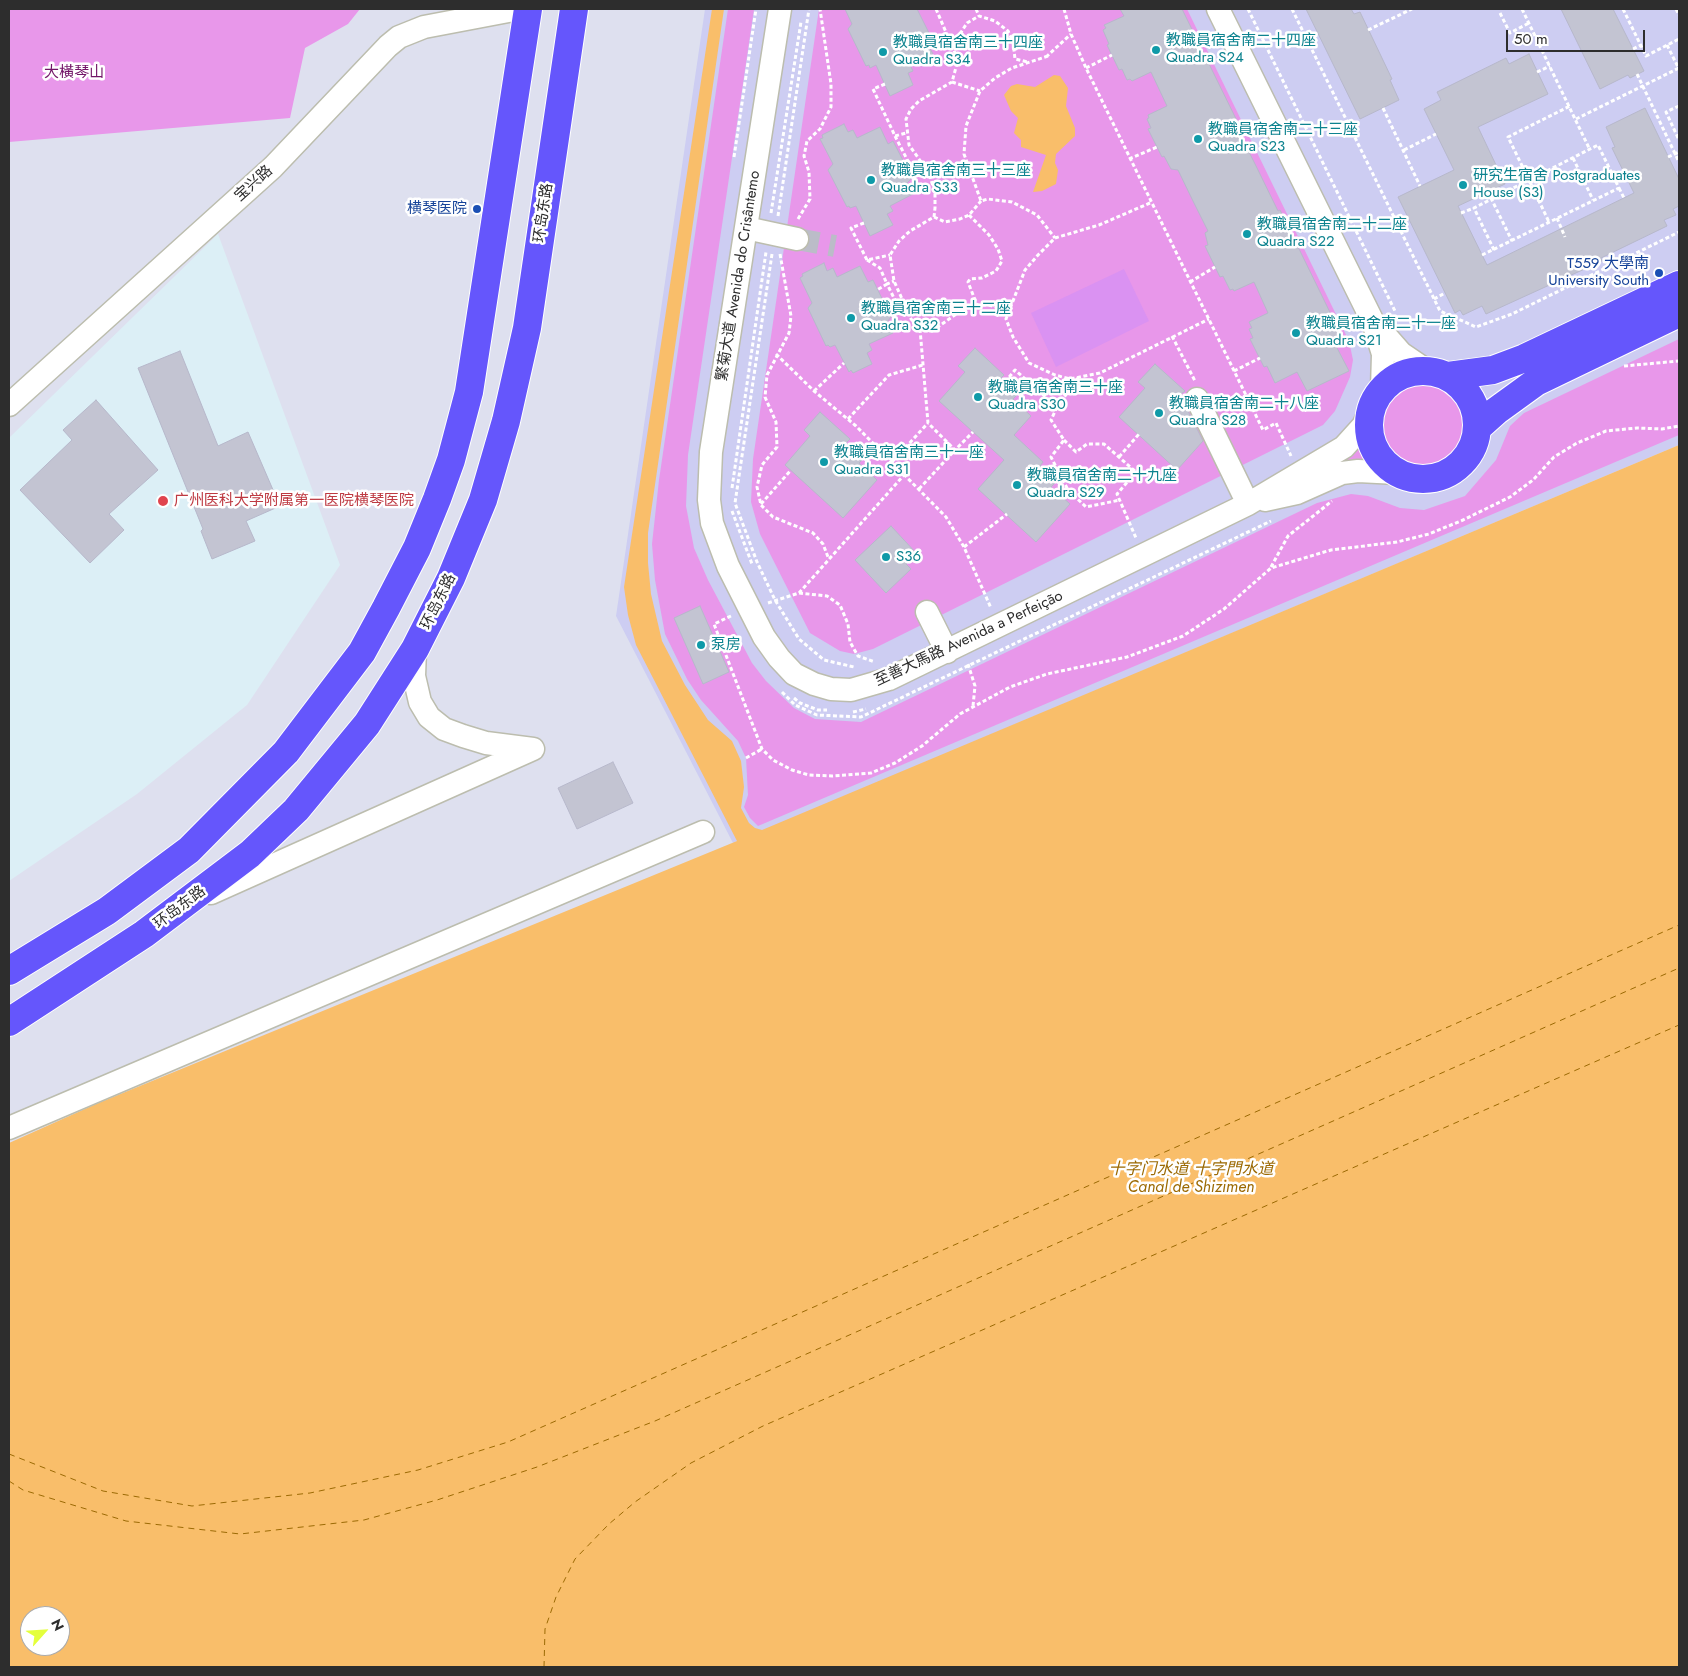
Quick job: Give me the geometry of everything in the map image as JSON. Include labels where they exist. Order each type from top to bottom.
[{"type":"main road","points":[[9,971],[107,911],[189,850],[286,752],[362,652],[386,608],[417,548],[437,499],[451,460],[469,392],[528,9]]},
{"type":"main road","name":"环岛东路","points":[[9,1022],[94,969],[189,902],[250,854],[296,810],[367,724],[415,649],[451,578],[483,500],[506,421],[527,328],[574,9]]},
{"type":"main road","points":[[1437,373],[1457,382],[1470,398],[1474,408],[1477,428],[1474,444],[1467,457],[1456,469],[1442,476],[1427,480],[1411,478],[1397,473],[1379,457],[1369,435],[1376,400],[1397,376],[1406,372],[1437,373],[1494,370],[1524,358],[1679,285]]},
{"type":"main road","points":[[1477,428],[1496,411],[1536,382],[1679,313]]},
{"type":"street","name":"宝兴路","points":[[9,405],[273,167],[375,59],[399,37],[424,27],[520,9]]},
{"type":"street","name":"繁菊大道 Avenida do Crisântemo","points":[[718,543],[709,500],[708,476],[780,9]]},
{"type":"street","points":[[1218,9],[1373,322],[1383,354],[1376,400]]},
{"type":"street","points":[[746,228],[797,239]]},
{"type":"street","points":[[1373,322],[1401,353],[1437,373]]},
{"type":"street","points":[[1197,399],[1248,504]]},
{"type":"street","name":"至善大馬路 Avenida a Perfeição","points":[[718,543],[742,615],[794,674],[814,684],[831,689],[851,690],[870,686],[957,657],[995,616],[1144,555],[1248,504],[1344,447],[1363,426],[1376,400]]},
{"type":"street","name":"至善大馬路 Avenida a Perfeição","points":[[1248,504],[1297,492],[1342,473],[1358,471],[1397,473]]},
{"type":"street","points":[[927,612],[957,657]]},
{"type":"street","points":[[189,902],[533,749],[486,743],[463,736],[444,729],[429,717],[420,702],[414,676],[415,649]]},
{"type":"street","points":[[9,1128],[703,832]]},
{"type":"path","points":[[735,164],[757,9]]},
{"type":"path","points":[[755,572],[730,503],[809,9]]},
{"type":"path","points":[[772,234],[798,218],[810,199],[809,172],[804,156],[807,141],[820,129],[831,107],[831,84],[820,9]]},
{"type":"path","points":[[934,217],[935,193],[929,173],[909,145],[906,133],[906,119],[911,109],[952,82],[958,60],[936,9]]},
{"type":"path","points":[[976,9],[979,16]]},
{"type":"path","points":[[1066,9],[1071,34],[1086,68],[1150,203],[1263,430],[1276,423],[1299,472]]},
{"type":"path","points":[[1248,9],[1395,310]]},
{"type":"path","points":[[1292,9],[1440,311],[1476,327],[1512,314],[1679,232]]},
{"type":"path","points":[[1368,30],[1412,9]]},
{"type":"path","points":[[1522,9],[1590,150]]},
{"type":"path","points":[[1623,9],[1646,56],[1679,40]]},
{"type":"path","points":[[1676,9],[1679,15]]},
{"type":"path","points":[[1500,13],[1510,33],[1530,23]]},
{"type":"path","points":[[953,45],[966,23],[979,16],[995,21],[1008,31],[1013,42],[1015,59],[1029,62],[1048,56]]},
{"type":"path","points":[[801,18],[736,503],[758,562],[775,600],[799,639],[824,660],[852,667],[860,666]]},
{"type":"path","points":[[981,201],[964,154],[966,126],[980,91],[995,78],[1012,68],[1048,56],[1071,34]]},
{"type":"path","points":[[1633,49],[1641,45]]},
{"type":"path","points":[[1576,119],[1679,69],[1667,45]]},
{"type":"path","points":[[1086,68],[1112,55]]},
{"type":"path","points":[[1537,72],[1550,66]]},
{"type":"path","points":[[1637,74],[1677,153],[1679,162]]},
{"type":"path","points":[[952,82],[980,91]]},
{"type":"path","points":[[885,84],[874,89],[909,168],[920,162]]},
{"type":"path","points":[[1549,222],[1508,137],[1570,106]]},
{"type":"path","points":[[1679,106],[1666,112],[1679,140]]},
{"type":"path","points":[[1383,108],[1420,186]]},
{"type":"path","points":[[895,136],[906,133]]},
{"type":"path","points":[[1404,150],[1436,134]]},
{"type":"path","points":[[1461,213],[1598,145],[1624,198]]},
{"type":"path","points":[[1129,159],[1157,147]]},
{"type":"path","points":[[1668,157],[1677,153]]},
{"type":"path","points":[[1573,158],[1593,200]]},
{"type":"path","points":[[1482,255],[1619,188]]},
{"type":"path","points":[[1488,192],[1512,241]]},
{"type":"path","points":[[934,217],[945,222],[969,215],[981,201],[988,199],[1012,202],[1037,215],[1055,238]]},
{"type":"path","points":[[1150,203],[1099,225],[1055,238],[1025,270],[1006,319],[1012,337],[1029,363],[1055,375],[1070,379],[1100,373],[1208,319]]},
{"type":"path","points":[[1474,208],[1494,250]]},
{"type":"path","points":[[969,215],[989,235],[998,249],[1002,261],[996,272],[982,278],[970,279],[968,282],[977,305]]},
{"type":"path","points":[[934,217],[910,231],[899,241],[890,255],[894,281],[912,319],[920,328],[932,331],[959,312],[977,305],[989,305],[1008,312]]},
{"type":"path","points":[[1557,218],[1566,237]]},
{"type":"path","points":[[864,223],[851,228],[867,260],[880,268],[897,304],[887,308]]},
{"type":"path","points":[[772,234],[785,272],[791,316],[788,333],[767,375],[765,397],[776,422],[777,447],[762,465],[757,486],[761,505],[773,517],[813,533],[823,544],[828,557]]},
{"type":"path","points":[[867,260],[890,255]]},
{"type":"path","points":[[1190,282],[1216,267]]},
{"type":"path","points":[[877,290],[894,281]]},
{"type":"path","points":[[1434,298],[1445,293]]},
{"type":"path","points":[[920,328],[928,423],[955,450]]},
{"type":"path","points":[[776,354],[814,391],[848,419],[946,517],[964,547],[995,616]]},
{"type":"path","points":[[1234,371],[1260,358]]},
{"type":"path","points":[[814,391],[844,363]]},
{"type":"path","points":[[848,419],[889,375],[922,365]]},
{"type":"path","points":[[1004,382],[1015,370],[1057,407]]},
{"type":"path","points":[[1078,377],[1057,407],[1051,420],[1064,440],[1076,452],[1087,444],[1104,444],[1136,472],[1117,494],[1144,555]]},
{"type":"path","points":[[892,462],[928,423]]},
{"type":"path","points":[[876,663],[858,656],[850,642],[848,624],[840,605],[827,596],[798,593],[714,624],[762,749],[780,763],[809,775],[832,776],[871,773],[895,763],[922,746],[940,728],[973,706],[1010,687],[1047,674],[1127,658],[1183,636],[1224,609],[1271,568],[1330,550],[1397,542],[1429,534],[1510,497],[1533,480],[1554,458],[1577,443],[1606,432],[1637,428],[1662,429],[1679,426]]},
{"type":"path","points":[[919,489],[973,432]]},
{"type":"path","points":[[1119,457],[1139,434]]},
{"type":"path","points":[[1064,440],[1051,457],[1068,490],[1086,507],[1120,500]]},
{"type":"path","points":[[761,505],[791,470]]},
{"type":"path","points":[[798,593],[828,557],[904,474]]},
{"type":"path","points":[[1062,496],[1068,490]]},
{"type":"path","points":[[1271,568],[1288,536],[1335,499]]},
{"type":"path","points":[[964,547],[1007,514]]},
{"type":"path","points":[[782,691],[795,705],[816,714],[861,717],[1275,519]]},
{"type":"path","points":[[742,615],[766,595]]},
{"type":"path","points":[[727,609],[742,615],[774,611]]},
{"type":"path","points":[[981,611],[995,616]]},
{"type":"path","points":[[781,685],[800,703],[818,710],[859,712],[957,657],[1020,635]]},
{"type":"path","points":[[957,657],[968,666],[974,686],[973,706]]},
{"type":"path","points":[[868,664],[876,663],[884,658]]},
{"type":"path","points":[[746,758],[762,749]]},
{"type":"shaded area","points":[[705,9],[1679,9],[1679,445],[733,843],[616,616]]},
{"type":"shaded area","name":"广州医科大学附属第一医院横琴医院","points":[[218,234],[340,565],[247,705],[137,794],[9,881],[9,438]]},
{"type":"shaded area","points":[[1124,269],[1149,321],[1056,367],[1031,313]]},
{"type":"green space","name":"大橫琴山","points":[[9,9],[360,9],[348,24],[305,48],[290,118],[9,142]]},
{"type":"green space","points":[[728,9],[754,9],[688,455],[686,506],[694,548],[708,580],[752,663],[766,681],[794,708],[815,719],[861,722],[1317,503],[1351,494],[1368,496],[1400,508],[1424,510],[1465,496],[1496,460],[1510,426],[1524,413],[1679,339],[1679,435],[758,826],[750,818],[744,807],[748,795],[746,758],[738,741],[701,700],[687,679],[665,634],[655,580],[652,544],[659,480]]},
{"type":"green space","points":[[819,9],[1187,9],[1349,341],[1353,360],[1350,377],[1335,411],[1323,425],[873,649],[854,654],[840,651],[810,633],[760,534],[751,502],[753,459]]},
{"type":"green space","points":[[1422,383],[1438,387],[1451,395],[1459,408],[1463,424],[1459,440],[1451,453],[1438,461],[1422,465],[1406,461],[1393,453],[1385,440],[1381,424],[1385,408],[1393,395],[1406,387]]},
{"type":"green space","points":[[1364,440],[1373,461],[1338,469],[1341,461]]},
{"type":"water","name":"十字门水道 十字門水道 Canal de Shizimen","points":[[712,9],[724,9],[648,533],[648,563],[651,594],[662,641],[685,685],[708,720],[732,741],[741,761],[744,787],[741,808],[749,823],[755,828],[762,830],[1679,445],[1679,1667],[9,1667],[9,1143],[96,1104],[737,841],[636,645],[628,615],[624,587]]},
{"type":"water","points":[[1054,75],[1060,76],[1068,88],[1066,106],[1075,128],[1075,136],[1056,154],[1055,163],[1058,170],[1056,184],[1042,191],[1033,192],[1046,155],[1021,147],[1021,140],[1014,133],[1018,118],[1011,111],[1004,95],[1011,86],[1017,84],[1035,87]]},
{"type":"building","name":"教職員宿舍南三十四座 Quadra S34","points":[[845,9],[917,9],[931,37],[927,43],[933,54],[910,65],[913,71],[908,73],[913,85],[890,96],[876,65],[870,68],[869,65],[866,66],[848,29],[852,24]]},
{"type":"building","points":[[1120,9],[1182,9],[1241,129],[1238,130],[1278,211],[1280,210],[1343,339],[1340,340],[1342,343],[1336,346],[1349,371],[1307,391],[1297,372],[1275,383],[1267,366],[1264,367],[1250,339],[1253,338],[1249,329],[1252,328],[1249,322],[1268,313],[1254,282],[1234,291],[1233,289],[1230,290],[1223,276],[1220,277],[1205,246],[1208,245],[1205,233],[1208,231],[1178,170],[1171,169],[1164,156],[1162,157],[1148,129],[1151,128],[1147,119],[1149,118],[1148,115],[1167,106],[1151,72],[1132,81],[1130,79],[1127,80],[1122,69],[1119,70],[1107,45],[1109,44],[1103,30],[1106,28],[1104,25],[1124,16]]},
{"type":"building","points":[[1306,9],[1351,9],[1354,14],[1360,12],[1392,79],[1390,80],[1399,100],[1360,119]]},
{"type":"building","points":[[1561,9],[1613,9],[1644,71],[1630,78],[1628,75],[1600,89]]},
{"type":"building","name":"研究生宿舍 Postgraduates House (S3)","points":[[1529,54],[1548,94],[1478,127],[1505,184],[1458,206],[1487,265],[1634,193],[1612,148],[1615,147],[1606,127],[1645,108],[1679,179],[1679,206],[1673,209],[1676,215],[1664,220],[1667,226],[1601,258],[1602,261],[1486,314],[1482,306],[1463,315],[1460,310],[1455,313],[1398,197],[1454,170],[1424,109],[1441,100],[1437,92],[1506,58],[1509,64]]},
{"type":"building","name":"教職員宿舍南三十三座 Quadra S33","points":[[844,124],[848,132],[853,130],[857,138],[880,127],[888,144],[893,141],[912,178],[907,183],[913,194],[890,206],[893,211],[887,214],[893,225],[870,236],[856,206],[847,207],[828,170],[833,164],[820,139],[823,138],[822,135]]},
{"type":"building","name":"教職員宿舍南三十二座 Quadra S32","points":[[824,263],[827,271],[833,268],[837,277],[860,266],[868,282],[873,280],[891,317],[887,322],[893,333],[869,344],[872,350],[867,353],[872,364],[853,373],[851,370],[849,372],[835,345],[826,346],[808,308],[812,303],[800,278],[803,276],[802,274]]},
{"type":"building","points":[[975,348],[1004,375],[1001,378],[1018,394],[1013,399],[1031,416],[1014,435],[1043,462],[1040,466],[1056,482],[1051,487],[1070,504],[1036,542],[978,489],[1004,460],[939,401],[965,372],[958,366]]},
{"type":"building","points":[[180,351],[218,446],[248,432],[280,506],[246,521],[255,541],[212,559],[201,531],[203,529],[138,368]]},
{"type":"building","name":"教職員宿舍南二十八座 Quadra S28","points":[[1155,364],[1185,391],[1181,394],[1203,441],[1177,470],[1119,417],[1145,388],[1138,382]]},
{"type":"building","points":[[96,400],[158,470],[109,514],[124,530],[90,563],[20,490],[72,440],[63,430]]},
{"type":"building","name":"教職員宿舍南三十一座 Quadra S31","points":[[820,412],[850,439],[846,443],[864,458],[859,463],[877,480],[843,518],[785,465],[810,436],[804,430]]},
{"type":"building","name":"S36","points":[[891,526],[917,554],[906,564],[911,569],[886,593],[855,560]]},
{"type":"building","name":"泵房","points":[[700,606],[729,672],[703,684],[674,618]]},
{"type":"building","points":[[613,762],[633,803],[577,829],[558,788]]},
{"type":"ferry route","points":[[9,1454],[103,1491],[192,1506],[310,1493],[418,1470],[508,1442],[1679,925]]},
{"type":"ferry route","points":[[9,1481],[23,1490],[126,1521],[240,1534],[364,1520],[437,1500],[537,1467],[655,1421],[1679,968]]},
{"type":"ferry route","points":[[544,1667],[545,1629],[556,1597],[575,1559],[609,1524],[635,1502],[691,1463],[763,1426],[1679,1025]]},
{"type":"tunnel","points":[[797,239],[835,246]]},
{"type":"place","name":"教職員宿舍南二十四座 Quadra S24","points":[[1156,50]]},
{"type":"place","name":"教職員宿舍南三十四座 Quadra S34","points":[[883,52]]},
{"type":"place","name":"教職員宿舍南二十三座 Quadra S23","points":[[1198,139]]},
{"type":"place","name":"教職員宿舍南三十三座 Quadra S33","points":[[871,180]]},
{"type":"place","name":"研究生宿舍 Postgraduates House (S3)","points":[[1463,185]]},
{"type":"place","name":"横琴医院","points":[[477,209]]},
{"type":"place","name":"教職員宿舍南二十二座 Quadra S22","points":[[1247,234]]},
{"type":"place","name":"T559 大學南 University South","points":[[1659,273]]},
{"type":"place","name":"教職員宿舍南三十二座 Quadra S32","points":[[851,318]]},
{"type":"place","name":"教職員宿舍南二十一座 Quadra S21","points":[[1296,333]]},
{"type":"place","name":"教職員宿舍南三十座 Quadra S30","points":[[978,397]]},
{"type":"place","name":"教職員宿舍南二十八座 Quadra S28","points":[[1159,413]]},
{"type":"place","name":"教職員宿舍南三十一座 Quadra S31","points":[[824,462]]},
{"type":"place","name":"教職員宿舍南二十九座 Quadra S29","points":[[1017,485]]},
{"type":"place","name":"广州医科大学附属第一医院横琴医院","points":[[163,501]]},
{"type":"place","name":"S36","points":[[886,557]]},
{"type":"place","name":"泵房","points":[[701,645]]}]
